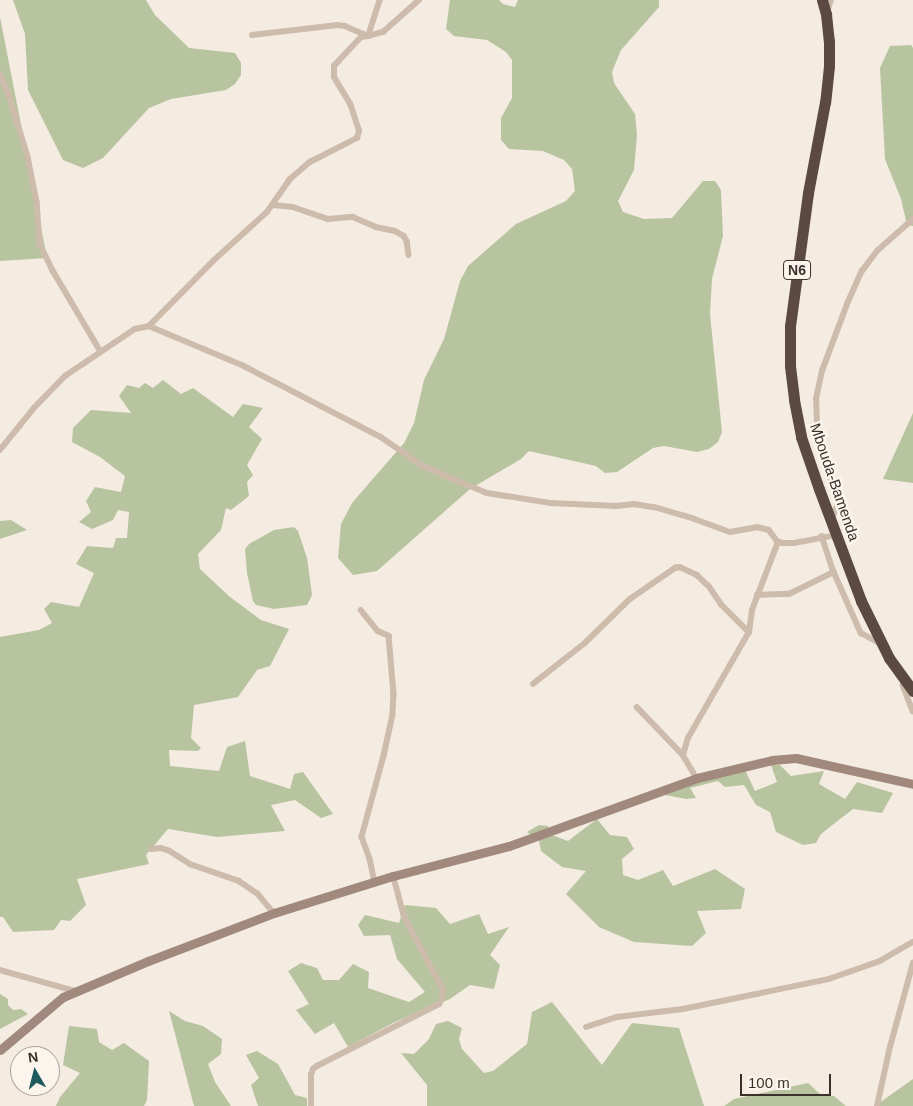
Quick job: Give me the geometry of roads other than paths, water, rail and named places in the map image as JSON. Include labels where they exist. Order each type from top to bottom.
[{"type":"highway","name":"Mbouda-Bamenda","points":[[822,0],[826,14],[829,41],[825,102],[797,270],[790,326],[790,366],[794,400],[801,437],[861,601],[881,643],[900,675],[913,691]]},
{"type":"street","points":[[368,36],[380,0]]},
{"type":"street","points":[[150,326],[213,261],[274,205],[289,180],[310,162],[359,135],[350,104],[333,72],[338,60],[361,37],[383,32],[419,0]]},
{"type":"street","points":[[826,14],[831,0]]},
{"type":"street","points":[[252,35],[337,25],[345,26],[368,36]]},
{"type":"street","points":[[0,74],[9,94],[28,158],[42,249],[101,352]]},
{"type":"street","points":[[274,205],[293,207],[328,219],[353,217],[364,220],[376,227],[395,231],[404,236],[407,241],[409,255]]},
{"type":"street","points":[[831,521],[837,505],[837,498],[822,456],[817,418],[816,399],[822,371],[847,304],[862,271],[878,250],[913,219]]},
{"type":"street","points":[[0,450],[55,385],[135,329],[150,326],[244,366],[381,437],[423,466],[487,494],[552,503],[616,506],[634,504],[654,507],[730,532],[750,527],[768,530],[778,542],[794,543],[822,536],[837,535]]},
{"type":"street","points":[[822,536],[834,572],[861,633],[881,643]]},
{"type":"street","points":[[683,755],[688,738],[749,632],[752,610],[778,542]]},
{"type":"street","points":[[533,684],[585,643],[630,600],[675,568],[680,567],[697,576],[709,586],[721,604],[749,632]]},
{"type":"street","points":[[757,595],[789,594],[834,572]]},
{"type":"street","points":[[361,610],[378,631],[389,636],[394,694],[393,715],[384,756],[362,838],[370,859],[375,882]]},
{"type":"street","points":[[900,675],[913,711]]},
{"type":"street","points":[[637,707],[683,755],[697,778]]},
{"type":"street","points":[[0,1050],[53,1004],[75,991],[274,913],[393,876],[509,846],[697,778],[772,760],[796,758],[913,784]]},
{"type":"street","points":[[151,849],[161,848],[170,851],[190,864],[240,881],[258,894],[274,913]]},
{"type":"street","points":[[311,1106],[312,1069],[439,1004],[442,998],[443,990],[404,916],[393,876]]},
{"type":"street","points":[[586,1027],[617,1017],[683,1009],[828,979],[880,961],[913,942]]},
{"type":"street","points":[[877,1106],[892,1040],[913,963]]},
{"type":"street","points":[[0,970],[75,991]]}]
